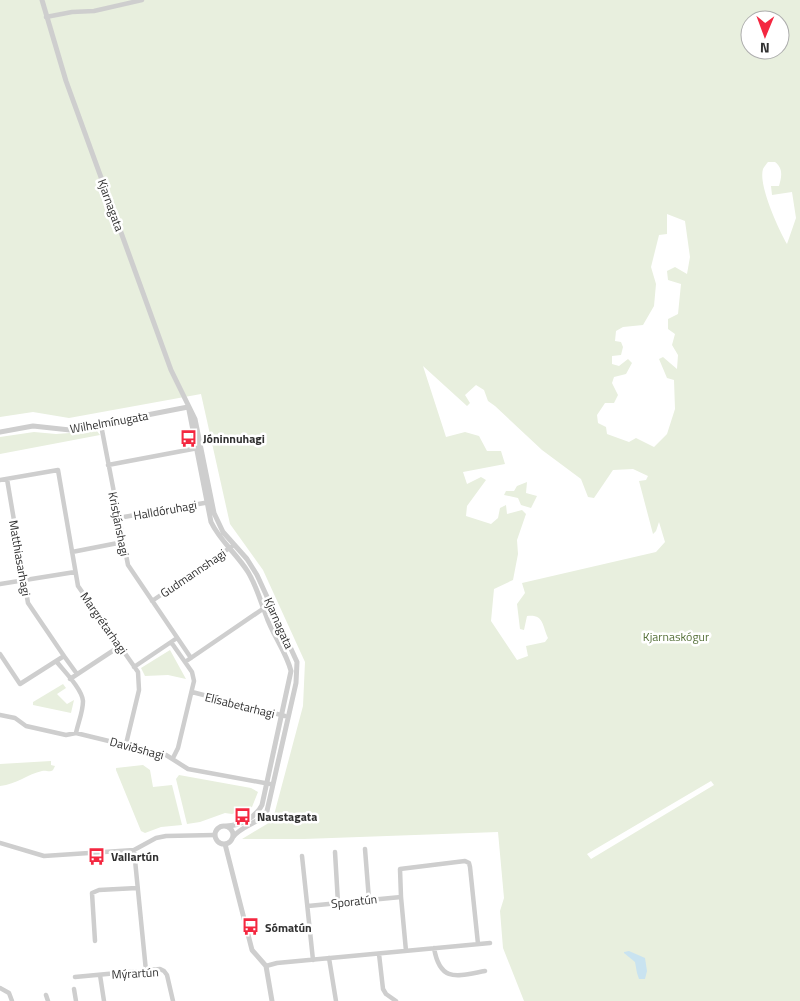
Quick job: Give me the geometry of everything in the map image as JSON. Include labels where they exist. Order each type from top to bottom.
[{"type":"street","name":"Kjarnagata","points":[[42,0],[66,81],[171,370],[188,407],[198,448],[211,522],[215,530],[252,567],[296,662],[296,683],[266,813],[260,819],[240,830],[233,837]]},
{"type":"street","points":[[46,17],[72,12],[94,11],[142,0]]},
{"type":"street","name":"Wilhelmínugata","points":[[0,432],[33,426],[64,430],[101,425],[188,407]]},
{"type":"street","name":"Kristjánshagi","points":[[101,425],[128,565],[191,658]]},
{"type":"street","points":[[108,465],[198,448]]},
{"type":"street","name":"Margrétarhagi","points":[[7,479],[58,470],[78,586],[138,672],[139,690],[126,744]]},
{"type":"street","points":[[0,480],[7,479]]},
{"type":"street","name":"Matthiasarhagi","points":[[7,479],[27,600],[31,610],[77,674]]},
{"type":"street","name":"Halldóruhagi","points":[[118,518],[209,503]]},
{"type":"street","points":[[72,552],[123,542]]},
{"type":"street","name":"Kjarnagata","points":[[226,826],[236,824],[257,813],[262,805],[291,671],[289,662],[251,577],[232,547]]},
{"type":"street","name":"Gudmannshagi","points":[[152,601],[232,547]]},
{"type":"street","points":[[0,584],[76,572]]},
{"type":"street","points":[[185,662],[270,604]]},
{"type":"street","points":[[134,667],[178,638]]},
{"type":"street","points":[[171,642],[194,677],[178,748],[172,758]]},
{"type":"street","points":[[70,679],[120,646]]},
{"type":"street","points":[[0,654],[20,684],[64,656]]},
{"type":"street","points":[[56,661],[80,692],[83,700],[76,733]]},
{"type":"street","name":"Elísabetarhagi","points":[[192,692],[289,717]]},
{"type":"street","name":"Daviðshagi","points":[[0,715],[15,718],[26,726],[66,736],[76,733],[126,744],[172,758],[179,765],[188,769],[273,784]]},
{"type":"street","points":[[226,826],[231,829],[233,837],[230,842],[225,844],[218,841],[215,835],[217,828],[226,826]]},
{"type":"street","points":[[0,843],[44,856],[134,850],[156,838],[166,836],[215,835]]},
{"type":"street","points":[[225,844],[252,950],[266,966],[272,1001]]},
{"type":"street","points":[[365,849],[369,900]]},
{"type":"street","points":[[134,850],[146,971]]},
{"type":"street","points":[[335,852],[338,903]]},
{"type":"street","points":[[302,856],[313,960]]},
{"type":"street","points":[[406,951],[400,869],[465,861],[469,863],[478,944]]},
{"type":"street","points":[[95,941],[92,893],[99,890],[137,888]]},
{"type":"street","name":"Sporatún","points":[[308,906],[401,897]]},
{"type":"street","points":[[266,966],[277,963],[490,943]]},
{"type":"street","points":[[434,948],[436,962],[448,974],[458,976],[485,971]]},
{"type":"street","points":[[378,954],[383,989],[386,994],[396,1001]]},
{"type":"street","points":[[329,958],[336,1001]]},
{"type":"street","name":"Mýrartún","points":[[75,978],[160,969],[167,975],[173,1001]]},
{"type":"street","points":[[100,975],[104,1001]]},
{"type":"street","points":[[0,988],[9,992],[12,1001]]},
{"type":"street","points":[[74,989],[76,1001]]},
{"type":"street","points":[[46,995],[48,1001]]},
{"type":"green space","name":"Kjarnaskógur","points":[[0,0],[800,0],[800,1001],[524,1001],[503,948],[500,911],[504,898],[498,832],[304,839],[242,839],[267,824],[274,815],[303,706],[305,662],[263,570],[230,524],[201,394],[69,418],[33,412],[0,417]],"holes":[[[768,162],[775,162],[781,172],[779,186],[771,186],[772,195],[792,192],[796,218],[787,244],[766,196],[762,176],[763,169]],[[667,214],[685,221],[690,257],[687,274],[675,267],[667,271],[668,280],[681,284],[678,314],[668,319],[668,329],[675,334],[672,345],[678,355],[677,369],[663,357],[659,359],[667,378],[674,380],[675,409],[667,434],[654,447],[636,438],[629,442],[607,434],[606,427],[598,423],[597,415],[605,403],[614,403],[618,395],[612,383],[614,377],[626,374],[632,363],[628,359],[619,366],[612,364],[612,356],[621,355],[623,347],[621,342],[615,341],[616,331],[623,327],[643,325],[654,306],[656,284],[651,267],[659,235],[667,234]],[[423,366],[467,406],[470,403],[465,395],[476,385],[484,390],[488,401],[542,450],[581,479],[588,497],[594,498],[613,470],[633,469],[648,476],[646,480],[639,481],[653,534],[659,522],[665,542],[656,552],[522,583],[525,593],[517,604],[520,629],[524,630],[527,616],[537,617],[542,621],[548,638],[545,642],[526,646],[528,656],[517,660],[491,621],[494,589],[513,580],[518,554],[517,540],[526,514],[522,510],[507,514],[506,505],[500,508],[498,518],[491,524],[466,516],[467,506],[486,480],[481,477],[467,484],[463,472],[505,464],[501,451],[487,451],[479,436],[465,432],[446,437]],[[711,781],[714,785],[591,859],[587,854]]]},
{"type":"green space","points":[[97,431],[100,435],[0,454],[0,437],[34,432],[56,434]]},
{"type":"green space","points":[[527,482],[526,493],[537,496],[531,508],[521,505],[518,498],[504,495],[506,491],[514,491],[517,486]]},
{"type":"green space","points":[[170,650],[186,679],[168,675],[145,676],[141,668]]},
{"type":"green space","points":[[63,684],[66,688],[57,694],[67,704],[74,700],[71,713],[33,705],[33,702]]},
{"type":"green space","points":[[51,761],[51,765],[55,766],[52,771],[37,772],[0,786],[0,764]]},
{"type":"green space","points":[[143,765],[150,770],[153,787],[172,785],[182,825],[161,827],[145,833],[141,831],[116,768]]},
{"type":"green space","points":[[179,775],[251,788],[258,792],[252,807],[232,814],[225,813],[200,822],[187,824],[176,779]]},
{"type":"water","points":[[629,951],[645,958],[647,971],[645,979],[639,979],[635,962],[624,953]]},
{"type":"place","name":"Jóninnuhagi","points":[[189,438]]},
{"type":"place","name":"Naustagata","points":[[243,816]]},
{"type":"place","name":"Vallartún","points":[[97,856]]},
{"type":"place","name":"Sómatún","points":[[251,927]]}]
